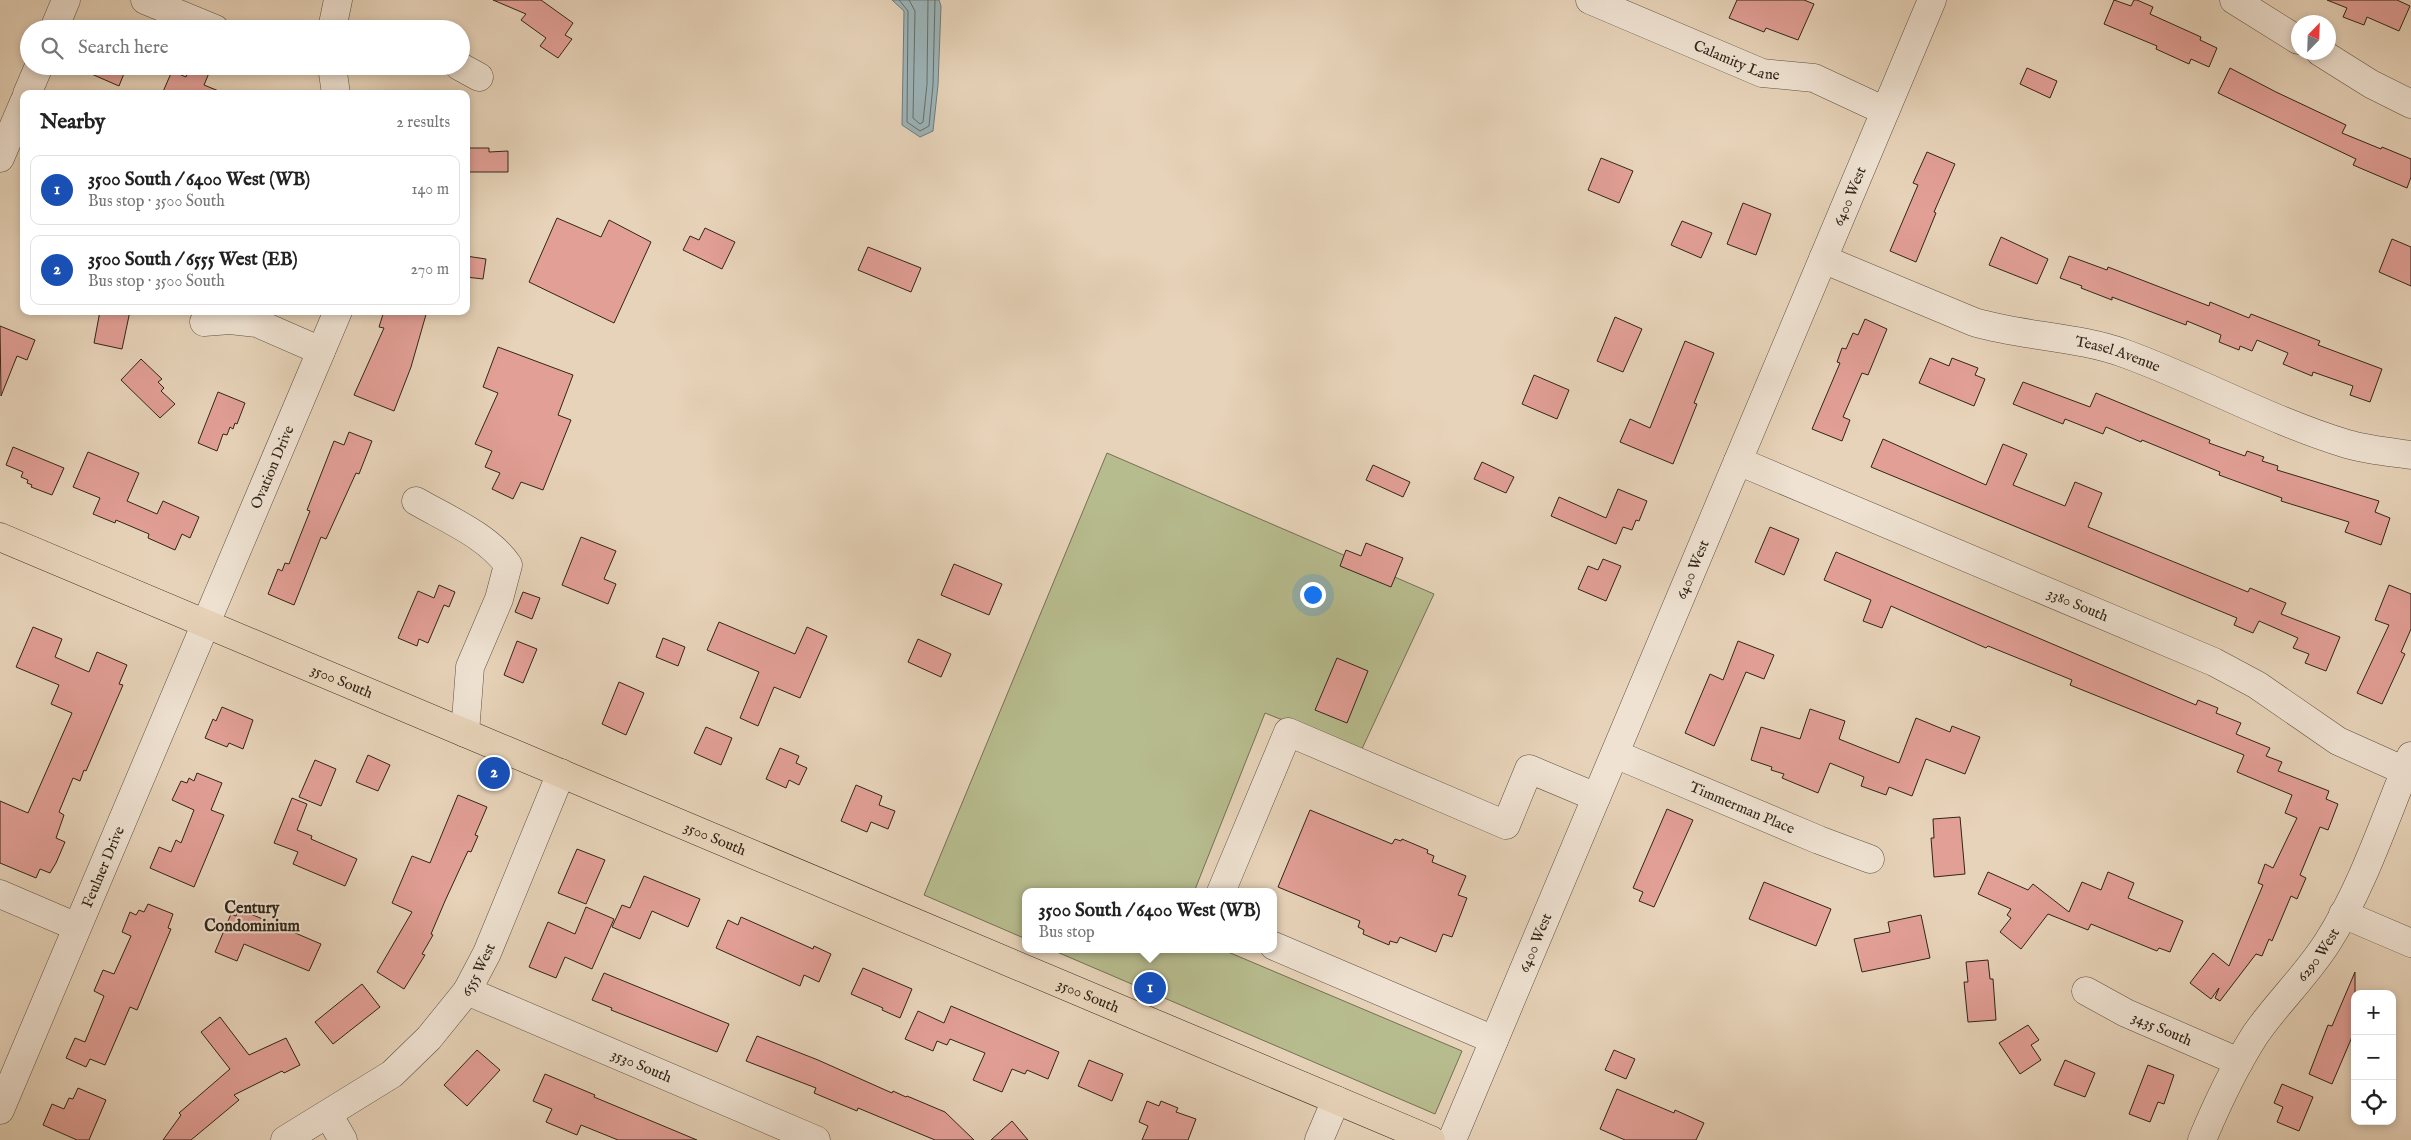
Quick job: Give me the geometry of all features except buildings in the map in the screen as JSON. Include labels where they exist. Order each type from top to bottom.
[{"type":"main road","name":"3500 South","points":[[0,537],[1431,1140]]},
{"type":"street","points":[[58,20],[66,0]]},
{"type":"street","points":[[144,0],[193,20]]},
{"type":"street","points":[[334,20],[338,0]]},
{"type":"street","name":"Calamity Lane","points":[[1590,0],[1762,73],[1814,78],[1885,111]]},
{"type":"street","name":"6400 West","points":[[1452,1140],[1932,0]]},
{"type":"street","points":[[2234,0],[2291,36]]},
{"type":"street","points":[[2333,60],[2371,84],[2411,104]]},
{"type":"street","points":[[29,90],[35,75]]},
{"type":"street","points":[[333,75],[335,90]]},
{"type":"street","points":[[0,158],[20,111]]},
{"type":"street","name":"Teasel Avenue","points":[[1823,259],[1974,322],[1999,330],[2093,344],[2126,354],[2307,430],[2349,444],[2411,455]]},
{"type":"street","name":"Ovation Drive","points":[[205,623],[336,315]]},
{"type":"street","points":[[204,322],[230,320],[257,324],[321,351]]},
{"type":"street","name":"3380 South","points":[[1738,461],[2214,662],[2257,685],[2338,741],[2408,764]]},
{"type":"street","points":[[416,501],[480,539],[503,558],[508,566],[499,599],[470,667],[465,733]]},
{"type":"street","name":"Feulner Drive","points":[[0,1110],[205,623]]},
{"type":"street","points":[[1223,888],[1288,732],[1506,824],[1529,769],[1596,797]]},
{"type":"street","name":"Timmerman Place","points":[[1615,754],[1819,840],[1870,859]]},
{"type":"street","name":"6290 West","points":[[2202,1140],[2239,1062],[2270,1015],[2318,957],[2343,914],[2408,764]]},
{"type":"street","name":"6555 West","points":[[285,1140],[392,1074],[429,1038],[467,991],[487,953],[561,773]]},
{"type":"street","points":[[0,894],[77,926]]},
{"type":"street","points":[[2343,914],[2411,943]]},
{"type":"street","points":[[1277,947],[1494,1040]]},
{"type":"street","name":"3435 South","points":[[2086,990],[2126,1013],[2239,1062]]},
{"type":"street","name":"3530 South","points":[[467,991],[816,1140]]},
{"type":"street","points":[[1319,1140],[1336,1100]]},
{"type":"street","points":[[328,1114],[342,1140]]},
{"type":"green space","points":[[1107,453],[1434,594],[1361,751],[1265,713],[1196,888],[1022,888],[1022,937],[924,895]]},
{"type":"green space","points":[[1059,953],[1230,953],[1462,1051],[1435,1114]]},
{"type":"water","points":[[892,0],[939,0],[941,6],[938,85],[933,131],[920,137],[902,125],[904,11]]},
{"type":"place","name":"3500 South / 6555 West (EB)","points":[[494,773]]},
{"type":"place","name":"3500 South / 6400 West (WB)","points":[[1150,988]]},
{"type":"district","name":"Century Condominium","points":[[252,918]]}]
